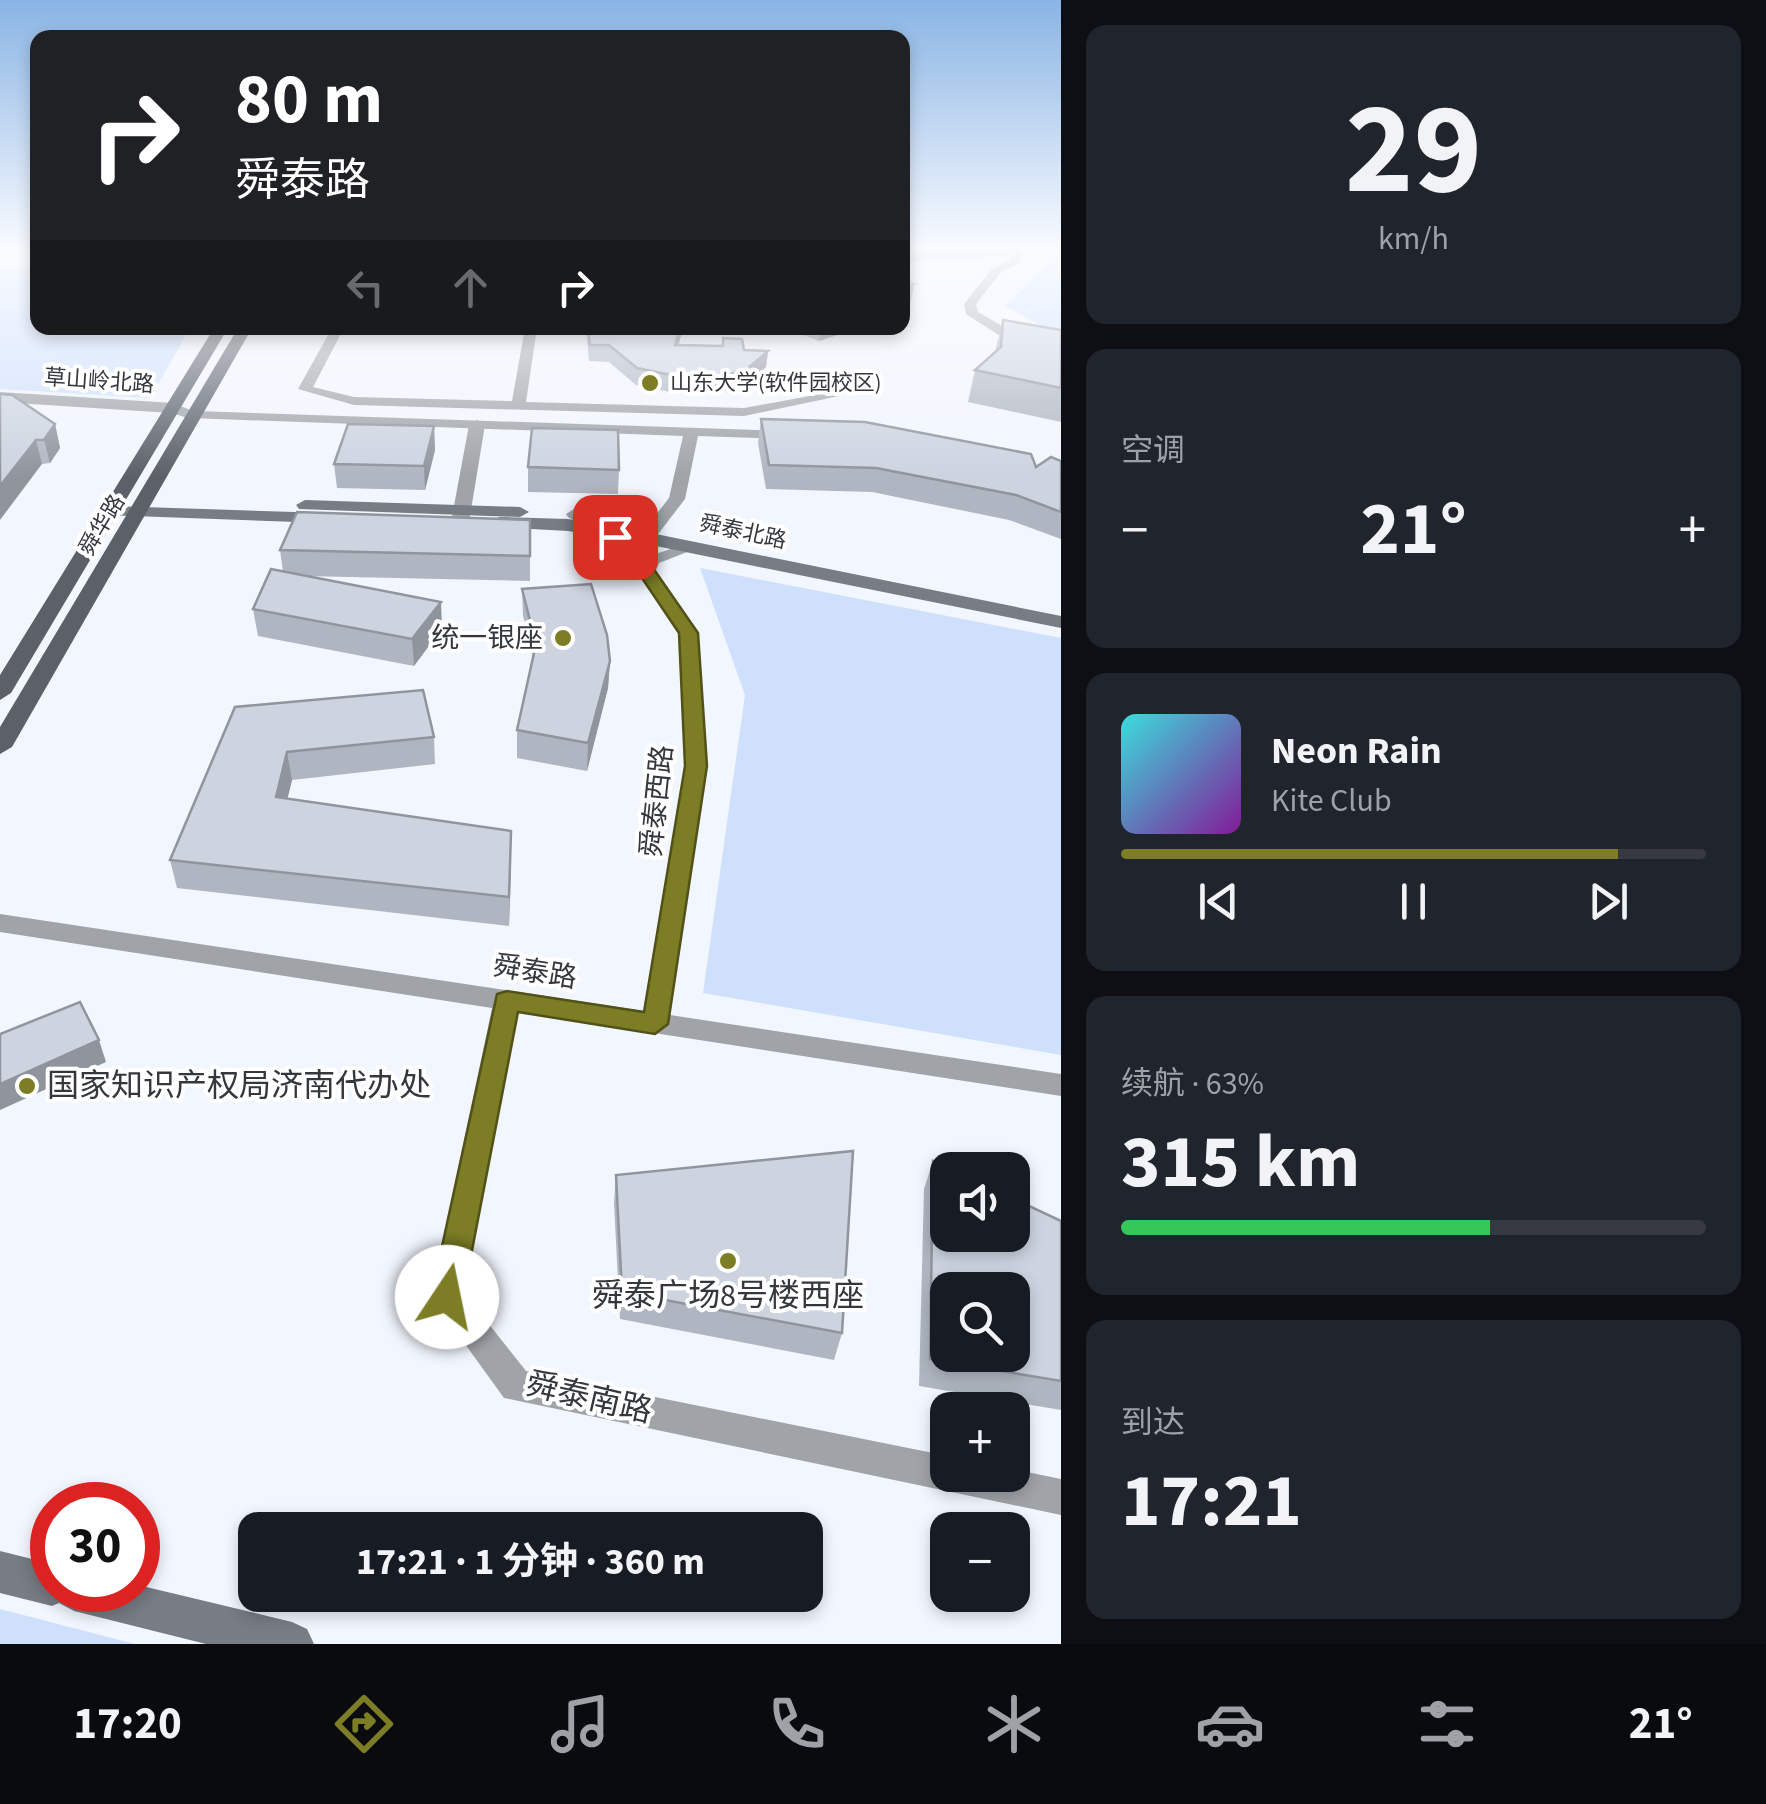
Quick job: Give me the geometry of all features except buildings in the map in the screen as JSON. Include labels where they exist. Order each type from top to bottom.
[{"type":"main road","name":"舜华路","points":[[0,694],[217,335]]},
{"type":"main road","name":"舜华路","points":[[0,747],[241,335]]},
{"type":"main road","name":"舜泰北路","points":[[115,505],[461,516],[650,533],[691,547],[1061,622]]},
{"type":"main road","points":[[461,516],[574,514],[650,533],[1061,607]]},
{"type":"main road","points":[[0,1572],[30,1580]]},
{"type":"main road","points":[[160,1611],[292,1644]]},
{"type":"street","points":[[988,324],[1016,340],[1061,352]]},
{"type":"street","points":[[334,335],[305,390],[354,401],[744,412],[837,395]]},
{"type":"street","points":[[518,408],[529,335]]},
{"type":"street","name":"草山岭北路","points":[[0,397],[173,408],[195,415]]},
{"type":"street","points":[[195,415],[804,435]]},
{"type":"street","points":[[461,516],[478,425]]},
{"type":"street","points":[[650,533],[677,499],[692,433]]},
{"type":"street","name":"舜泰西路","points":[[574,514],[606,532],[646,572],[689,633],[696,766],[655,1024]]},
{"type":"street","points":[[646,572],[651,560],[691,547]]},
{"type":"street","name":"舜泰路","points":[[0,924],[1061,1084]]},
{"type":"street","name":"舜泰南路","points":[[507,1001],[447,1297],[516,1386],[930,1470]]},
{"type":"street","name":"舜泰南路","points":[[1030,1491],[1061,1497]]},
{"type":"shaded area","points":[[0,324],[30,324],[30,335],[186,335],[150,398],[0,389]]},
{"type":"shaded area","points":[[1038,324],[1061,324],[1061,336]]},
{"type":"shaded area","points":[[700,568],[1061,638],[1061,1055],[703,993],[745,695]]},
{"type":"shaded area","points":[[0,1609],[135,1644],[0,1644]]},
{"type":"place","name":"山东大学(软件园校区)","points":[[650,383]]},
{"type":"place","name":"统一银座","points":[[563,638]]},
{"type":"place","name":"国家知识产权局济南代办处","points":[[27,1086]]},
{"type":"place","name":"舜泰广场8号楼西座","points":[[728,1261]]},
{"type":"route","points":[[447,1297],[507,1001],[655,1024],[696,766],[689,633],[646,572],[615,537]]}]
